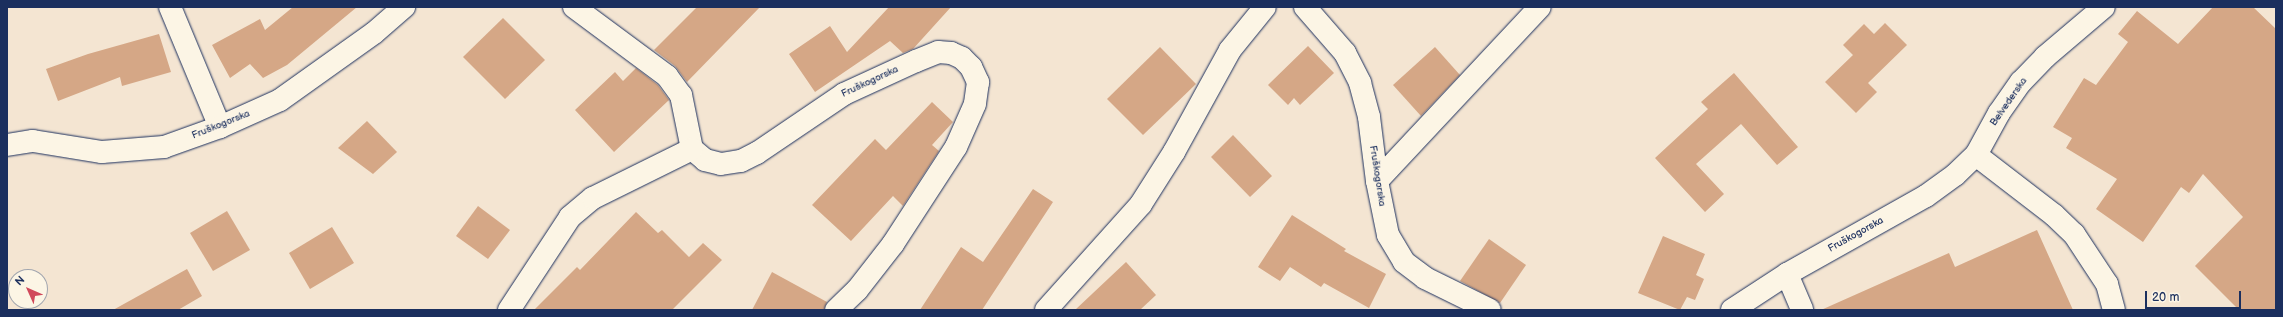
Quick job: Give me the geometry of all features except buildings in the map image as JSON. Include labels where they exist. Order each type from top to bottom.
[{"type":"street","points":[[170,7],[220,127]]},
{"type":"street","name":"Fruškogorska","points":[[7,145],[33,141],[102,152],[130,151],[164,147],[220,127],[280,100],[374,33],[404,7]]},
{"type":"street","points":[[510,310],[570,218],[593,198],[692,149],[681,95],[667,76],[574,7]]},
{"type":"street","points":[[1046,310],[1140,204],[1174,152],[1230,50],[1265,7]]},
{"type":"street","name":"Fruškogorska","points":[[1305,7],[1345,53],[1360,82],[1369,117],[1377,181],[1388,235],[1404,262],[1425,278],[1490,310]]},
{"type":"street","points":[[1377,181],[1540,7]]},
{"type":"street","name":"Belvederska","points":[[1976,155],[1999,113],[2021,82],[2045,57],[2104,7]]},
{"type":"street","name":"Fruškogorska","points":[[692,149],[705,160],[710,162],[721,164],[741,161],[844,94],[938,52],[951,54],[962,58],[971,67],[978,82],[975,104],[956,147],[893,244],[857,290],[836,310]]},
{"type":"street","points":[[1976,155],[2054,215],[2074,234],[2107,284],[2114,310]]},
{"type":"street","name":"Fruškogorska","points":[[1732,310],[1787,274],[1926,196],[1955,175],[1976,155]]},
{"type":"street","points":[[1787,274],[1802,310]]}]
